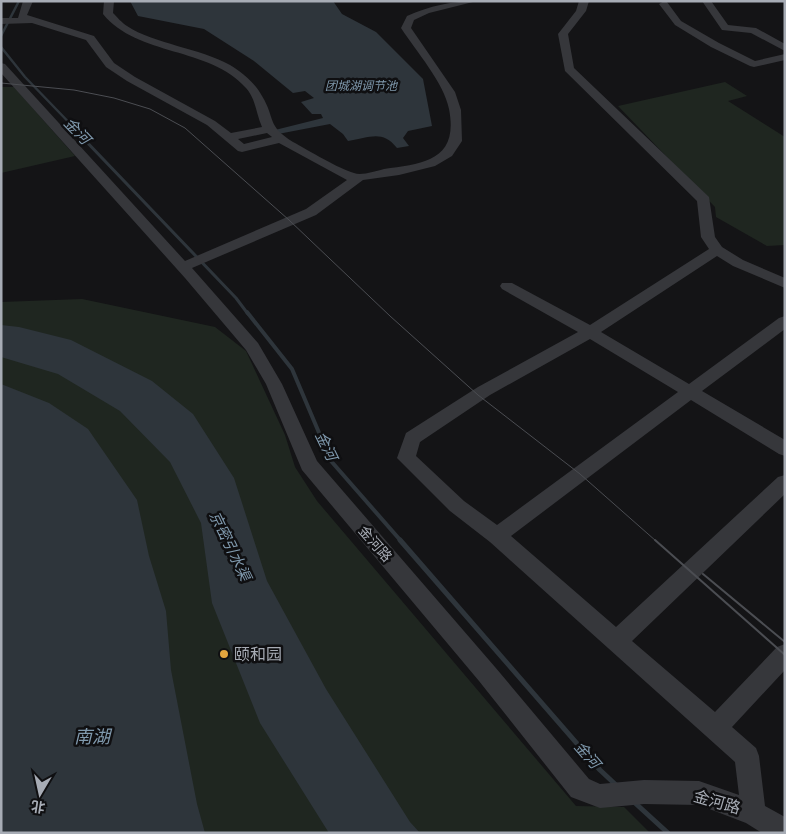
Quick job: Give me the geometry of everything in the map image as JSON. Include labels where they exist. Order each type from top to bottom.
[{"type":"street","points":[[28,1],[22,16],[90,38],[110,66],[131,80],[211,123],[242,148],[281,139]]},
{"type":"street","points":[[109,1],[108,14],[123,28],[232,70],[249,84],[258,98],[269,129],[281,139],[355,179]]},
{"type":"street","points":[[186,265],[311,212],[355,179],[431,163],[448,153],[456,141],[454,110],[449,92],[406,28],[410,18],[426,11],[473,1]]},
{"type":"street","points":[[584,1],[581,11],[563,34],[569,68],[704,200],[708,237],[716,250],[738,263],[785,284]]},
{"type":"street","points":[[706,1],[725,28],[752,30],[785,48]]},
{"type":"street","points":[[664,4],[678,23],[715,45],[754,64],[785,57]]},
{"type":"street","points":[[1,21],[31,20]]},
{"type":"street","name":"金河路","points":[[1,66],[186,265],[252,347],[274,384],[309,465],[480,666],[580,788],[600,796],[644,792],[699,793],[753,813],[785,832]]},
{"type":"street","points":[[229,137],[269,129]]},
{"type":"street","points":[[716,250],[590,332],[484,391],[412,438],[406,458],[457,506],[497,536],[747,756],[753,813]]},
{"type":"street","points":[[507,286],[590,332],[785,449]]},
{"type":"street","points":[[497,536],[785,321]]},
{"type":"street","points":[[617,641],[785,482]]},
{"type":"street","points":[[716,728],[785,654]]},
{"type":"shaded area","points":[[725,82],[747,96],[728,101],[785,137],[785,245],[767,246],[716,217],[715,207],[618,106]]},
{"type":"shaded area","points":[[1,87],[14,87],[75,156],[1,173]]},
{"type":"shaded area","name":"颐和园","points":[[82,299],[215,327],[246,351],[285,435],[295,467],[317,501],[576,806],[624,807],[650,833],[1,833],[1,302]]},
{"type":"water","name":"团城湖调节池","points":[[130,1],[333,1],[342,14],[376,32],[423,79],[432,126],[408,131],[403,138],[409,146],[397,148],[386,138],[375,136],[348,141],[343,134],[330,124],[278,134],[275,130],[323,118],[321,114],[312,114],[301,102],[314,98],[305,91],[293,93],[254,61],[204,29],[138,16]]},
{"type":"water","name":"京密引水渠","points":[[1,325],[19,327],[71,340],[152,381],[193,414],[234,478],[267,581],[326,689],[410,822],[420,833],[329,833],[260,723],[212,603],[201,523],[170,462],[120,411],[58,374],[1,357]]},
{"type":"water","name":"南湖","points":[[1,384],[49,403],[88,429],[137,500],[149,556],[166,611],[171,670],[197,804],[205,833],[1,833]]},
{"type":"waterway","name":"金河","points":[[1,36],[19,1]]},
{"type":"waterway","name":"金河","points":[[1,47],[25,77],[83,137]]},
{"type":"waterway","name":"金河","points":[[81,136],[236,298],[248,314]]},
{"type":"waterway","name":"金河","points":[[247,312],[292,369],[331,461],[401,541]]},
{"type":"waterway","name":"金河","points":[[400,540],[600,770],[616,785]]},
{"type":"waterway","name":"金河","points":[[634,802],[668,833]]},
{"type":"tram line","points":[[1,83],[74,90],[114,98],[150,109],[185,128],[289,220],[390,316],[478,395],[580,474],[656,541]]},
{"type":"tram line","points":[[655,540],[785,655]]},
{"type":"tram line","points":[[703,574],[785,642]]},
{"type":"place","name":"颐和园","points":[[224,654]]}]
